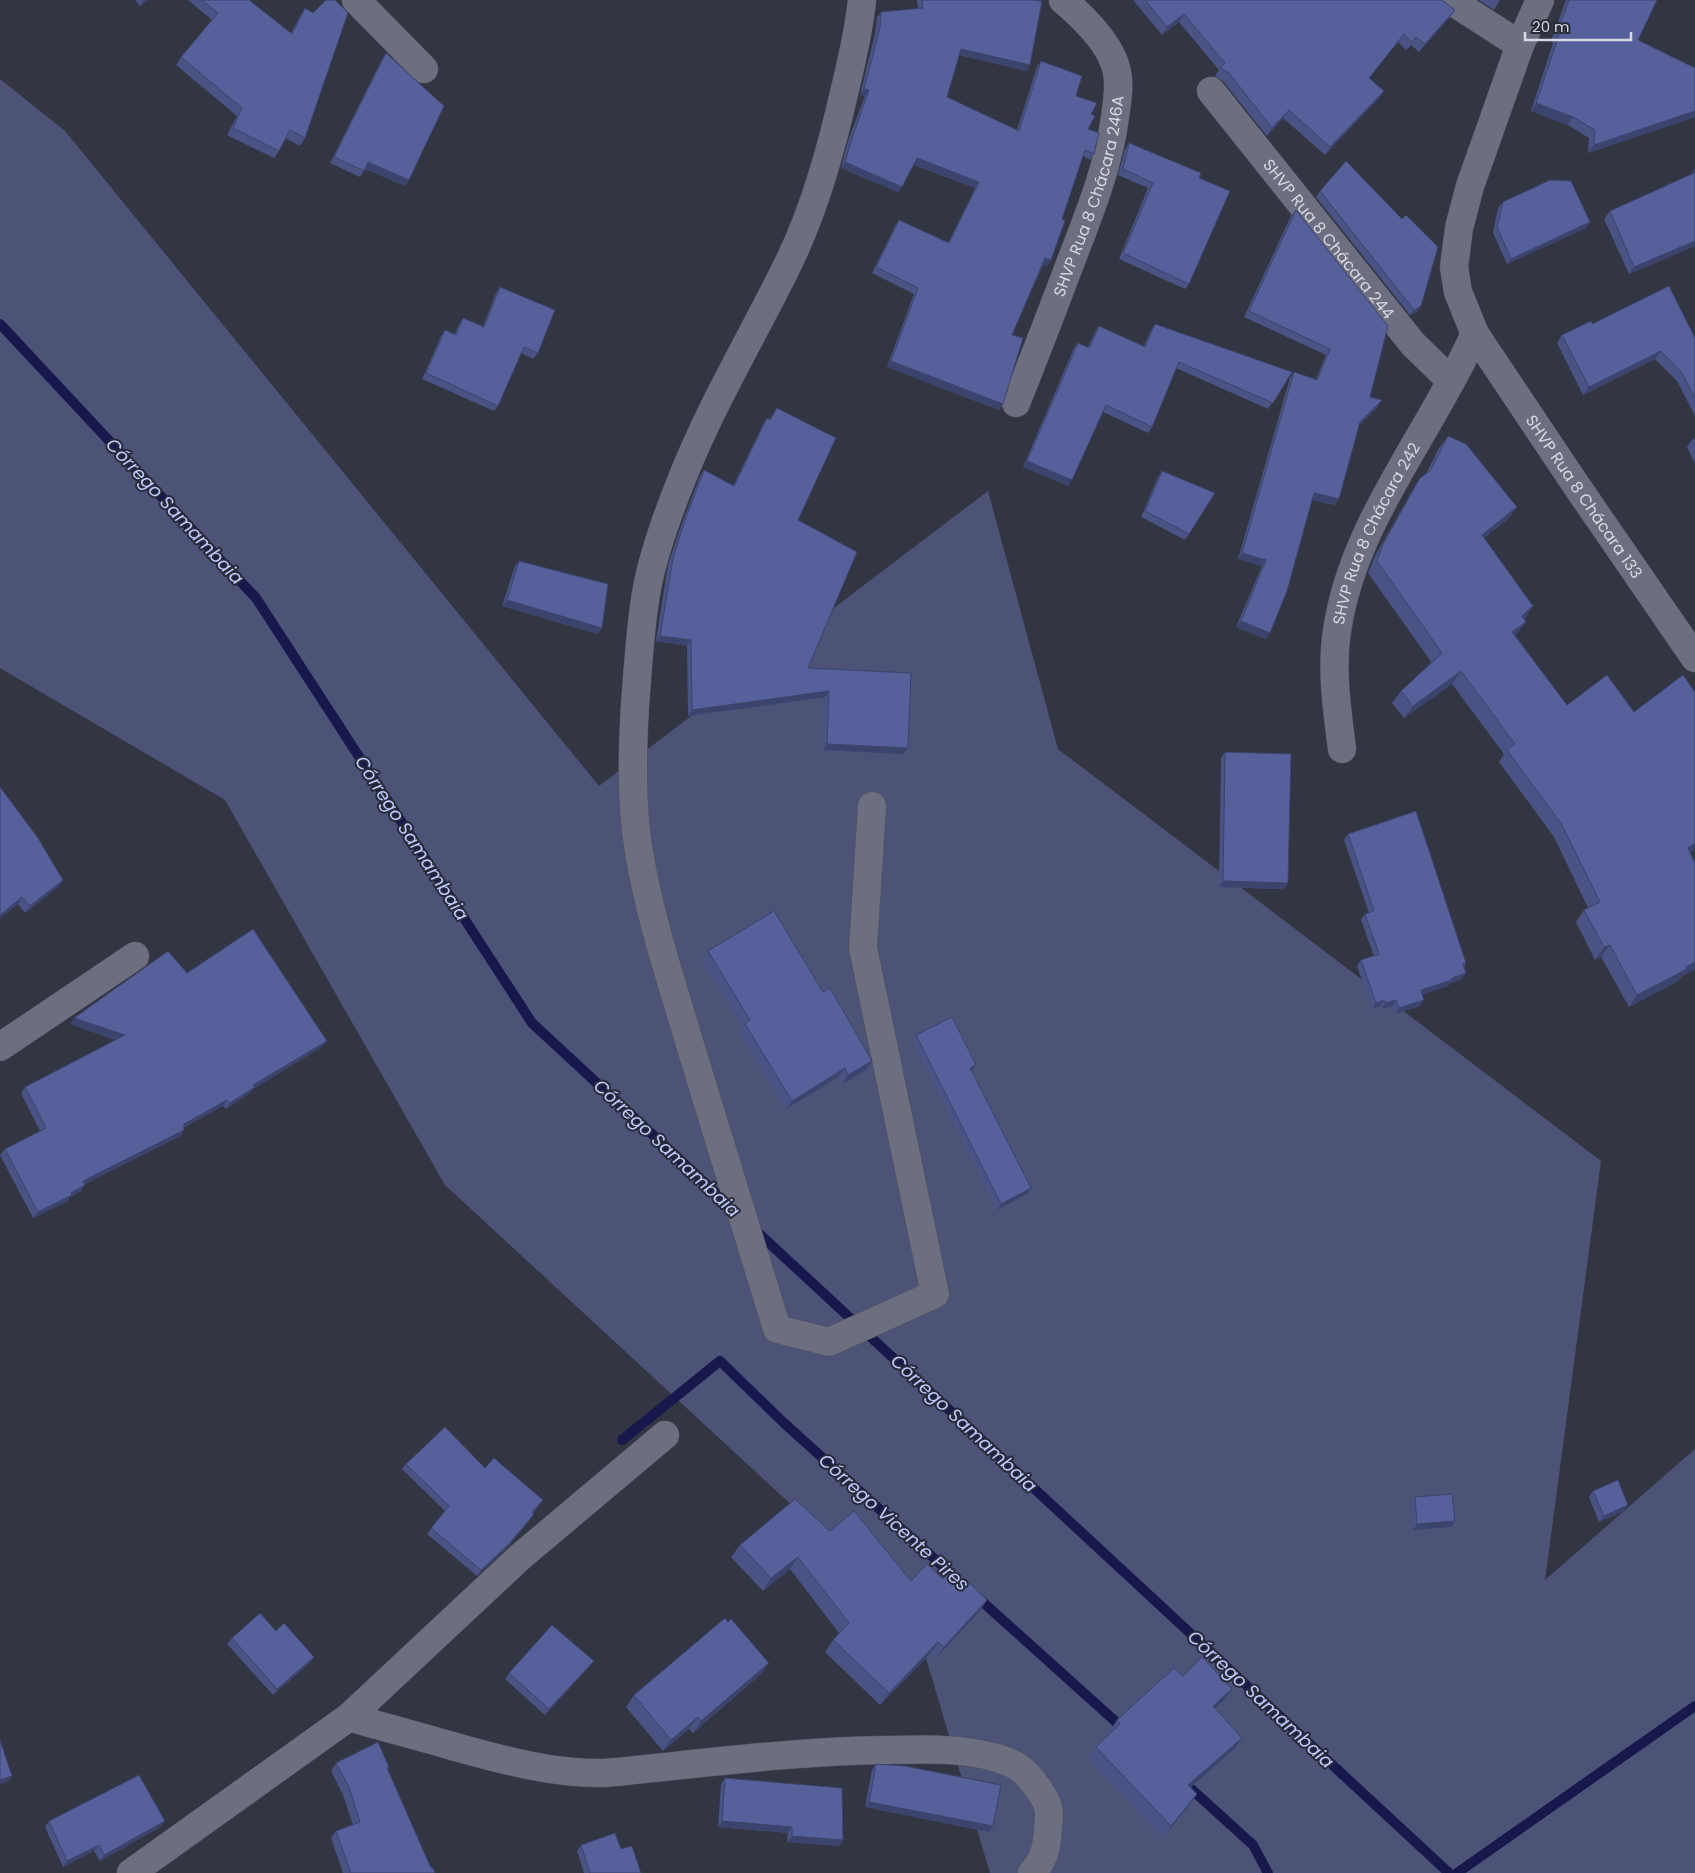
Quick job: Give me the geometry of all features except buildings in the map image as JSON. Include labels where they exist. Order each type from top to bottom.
[{"type":"street","points":[[356,0],[424,69]]},
{"type":"street","points":[[862,0],[855,45],[840,112],[826,165],[809,213],[787,265],[718,398],[682,477],[656,550],[647,588],[637,676],[633,744],[633,802],[638,852],[654,924],[777,1329],[829,1342],[935,1294],[863,948],[872,806]]},
{"type":"street","name":"SHVP Rua 8 Chácara 246A","points":[[1016,403],[1098,191],[1112,140],[1118,98],[1117,71],[1112,58],[1102,41],[1084,19],[1063,0]]},
{"type":"street","points":[[1450,0],[1520,46]]},
{"type":"street","name":"SHVP Rua 8 Chácara 133","points":[[1540,0],[1520,46],[1470,186],[1459,228],[1454,267],[1458,292],[1475,334],[1695,658]]},
{"type":"street","name":"SHVP Rua 8 Chácara 244","points":[[1211,91],[1413,344],[1452,381]]},
{"type":"street","name":"SHVP Rua 8 Chácara 242","points":[[1342,748],[1335,691],[1336,632],[1350,575],[1370,526],[1452,381],[1475,334]]},
{"type":"street","points":[[0,1047],[135,956]]},
{"type":"street","points":[[131,1873],[349,1717],[520,1557],[666,1435]]},
{"type":"street","points":[[349,1717],[501,1759],[549,1770],[568,1772],[605,1773],[838,1750],[908,1749],[958,1751],[996,1758],[1019,1767],[1036,1785],[1049,1808],[1045,1849],[1040,1865],[1032,1873]]},
{"type":"shaded area","points":[[0,79],[65,131],[599,786],[988,491],[1058,749],[1601,1161],[1545,1580],[1695,1449],[1695,1873],[990,1873],[914,1618],[445,1185],[225,800],[0,668]]},
{"type":"waterway","name":"Córrego Samambaia","points":[[0,324],[256,598],[532,1023],[732,1208]]},
{"type":"waterway","name":"Córrego Samambaia","points":[[753,1228],[1449,1873]]},
{"type":"waterway","name":"Córrego Vicente Pires","points":[[622,1440],[720,1361],[784,1423],[959,1581]]},
{"type":"waterway","name":"Córrego Vicente Pires","points":[[976,1596],[1125,1730]]},
{"type":"waterway","points":[[1457,1873],[1695,1706]]},
{"type":"waterway","name":"Córrego Vicente Pires","points":[[1188,1786],[1253,1845],[1268,1873]]}]
